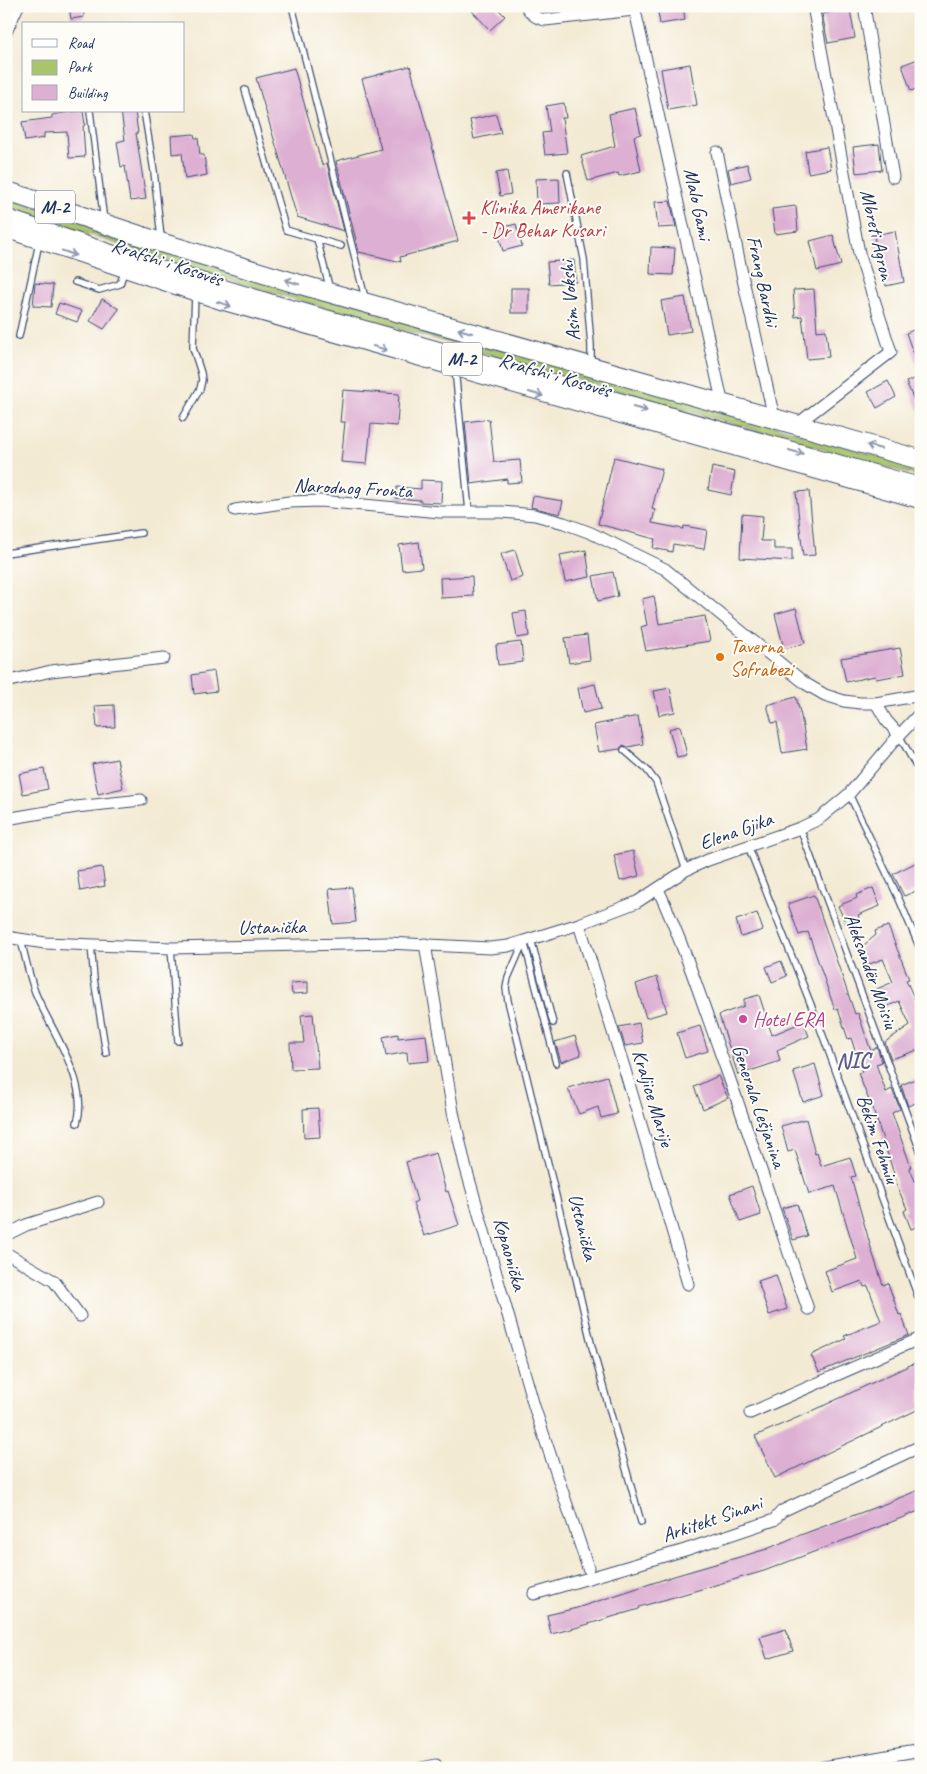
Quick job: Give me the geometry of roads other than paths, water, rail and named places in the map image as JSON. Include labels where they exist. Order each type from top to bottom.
[{"type":"highway","name":"Rrafshi i Kosovës","points":[[6,191],[162,243],[331,294],[921,460]]},
{"type":"highway","name":"Rrafshi i Kosovës","points":[[6,219],[136,262],[309,315],[921,488]]},
{"type":"street","points":[[6,32],[18,6]]},
{"type":"street","name":"Malo Gami","points":[[526,6],[529,12],[536,18],[544,20],[634,8],[723,405]]},
{"type":"street","name":"Mbreti Agron","points":[[796,426],[891,352],[859,253],[813,6]]},
{"type":"street","points":[[864,6],[893,177]]},
{"type":"street","name":"Frang Bardhi","points":[[717,152],[774,418]]},
{"type":"street","name":"Rrafshi i Kosovës","points":[[6,232],[195,295],[921,503]]},
{"type":"street","name":"Narodnog Fronta","points":[[235,510],[289,502],[320,501],[440,512],[470,511],[535,515],[564,522],[591,533],[665,570],[806,684],[825,695],[844,701],[876,703],[921,695]]},
{"type":"street","points":[[6,682],[51,671],[164,658]]},
{"type":"street","points":[[876,703],[886,720],[899,735]]},
{"type":"street","name":"Elena Gjika","points":[[686,870],[708,860],[800,828],[819,819],[832,810],[848,794],[921,712]]},
{"type":"street","points":[[6,819],[76,807],[141,800]]},
{"type":"street","name":"Ustanička","points":[[6,937],[20,940],[92,945],[171,948],[388,943],[490,948],[508,946],[579,924],[637,902],[686,870]]},
{"type":"street","name":"Generala Lešjanina","points":[[658,889],[677,930],[752,1142],[808,1309]]},
{"type":"street","name":"Kraljice Marije","points":[[579,924],[630,1085],[688,1284]]},
{"type":"street","name":"Kopaonička","points":[[425,944],[448,1086],[465,1165],[534,1406],[588,1568]]},
{"type":"street","points":[[6,1235],[26,1225],[98,1202]]},
{"type":"street","points":[[6,1253],[54,1281],[80,1316]]},
{"type":"street","points":[[750,1413],[921,1338]]},
{"type":"street","name":"Arkitekt Sinani","points":[[534,1594],[685,1550],[774,1520],[782,1511],[921,1446]]},
{"type":"street","points":[[819,1768],[921,1750]]},
{"type":"street","points":[[422,1768],[436,1765]]},
{"type":"lane","points":[[292,6],[366,303]]},
{"type":"lane","points":[[245,90],[286,230],[341,246]]},
{"type":"lane","name":"Rrafshi i Kosovës","points":[[90,112],[105,224]]},
{"type":"lane","points":[[144,112],[154,171],[162,243]]},
{"type":"lane","name":"Asim Vokshi","points":[[567,173],[585,268],[592,345],[591,368]]},
{"type":"lane","points":[[317,239],[331,294]]},
{"type":"lane","points":[[19,336],[39,243]]},
{"type":"lane","points":[[75,282],[100,290],[120,284],[124,272]]},
{"type":"lane","points":[[182,418],[200,389],[202,380],[193,348],[195,295]]},
{"type":"lane","points":[[454,369],[470,511]]},
{"type":"lane","points":[[6,553],[141,533]]},
{"type":"lane","points":[[899,735],[921,775]]},
{"type":"lane","name":"Elena Gjika","points":[[624,750],[647,770],[656,782],[686,870]]},
{"type":"lane","points":[[848,794],[900,899],[921,951]]},
{"type":"lane","name":"Aleksandër Moisiu","points":[[800,828],[921,1153]]},
{"type":"lane","name":"Bekim Fehmiu","points":[[748,846],[820,1025],[921,1305]]},
{"type":"lane","points":[[20,940],[35,992],[76,1083],[79,1101],[77,1123]]},
{"type":"lane","points":[[527,940],[553,1023]]},
{"type":"lane","points":[[527,940],[556,1063]]},
{"type":"lane","name":"Ustanička","points":[[527,940],[508,978],[506,988],[508,1001],[592,1347],[641,1522]]},
{"type":"lane","points":[[92,945],[94,979],[106,1053]]},
{"type":"lane","points":[[171,948],[178,1041]]},
{"type":"place","name":"Klinika Amerikane - Dr Behar Kusari","points":[[469,218]]},
{"type":"place","name":"Taverna Sofrabezi","points":[[720,657]]},
{"type":"place","name":"Hotel ERA","points":[[743,1019]]},
{"type":"district","name":"NIC","points":[[853,1061]]}]
